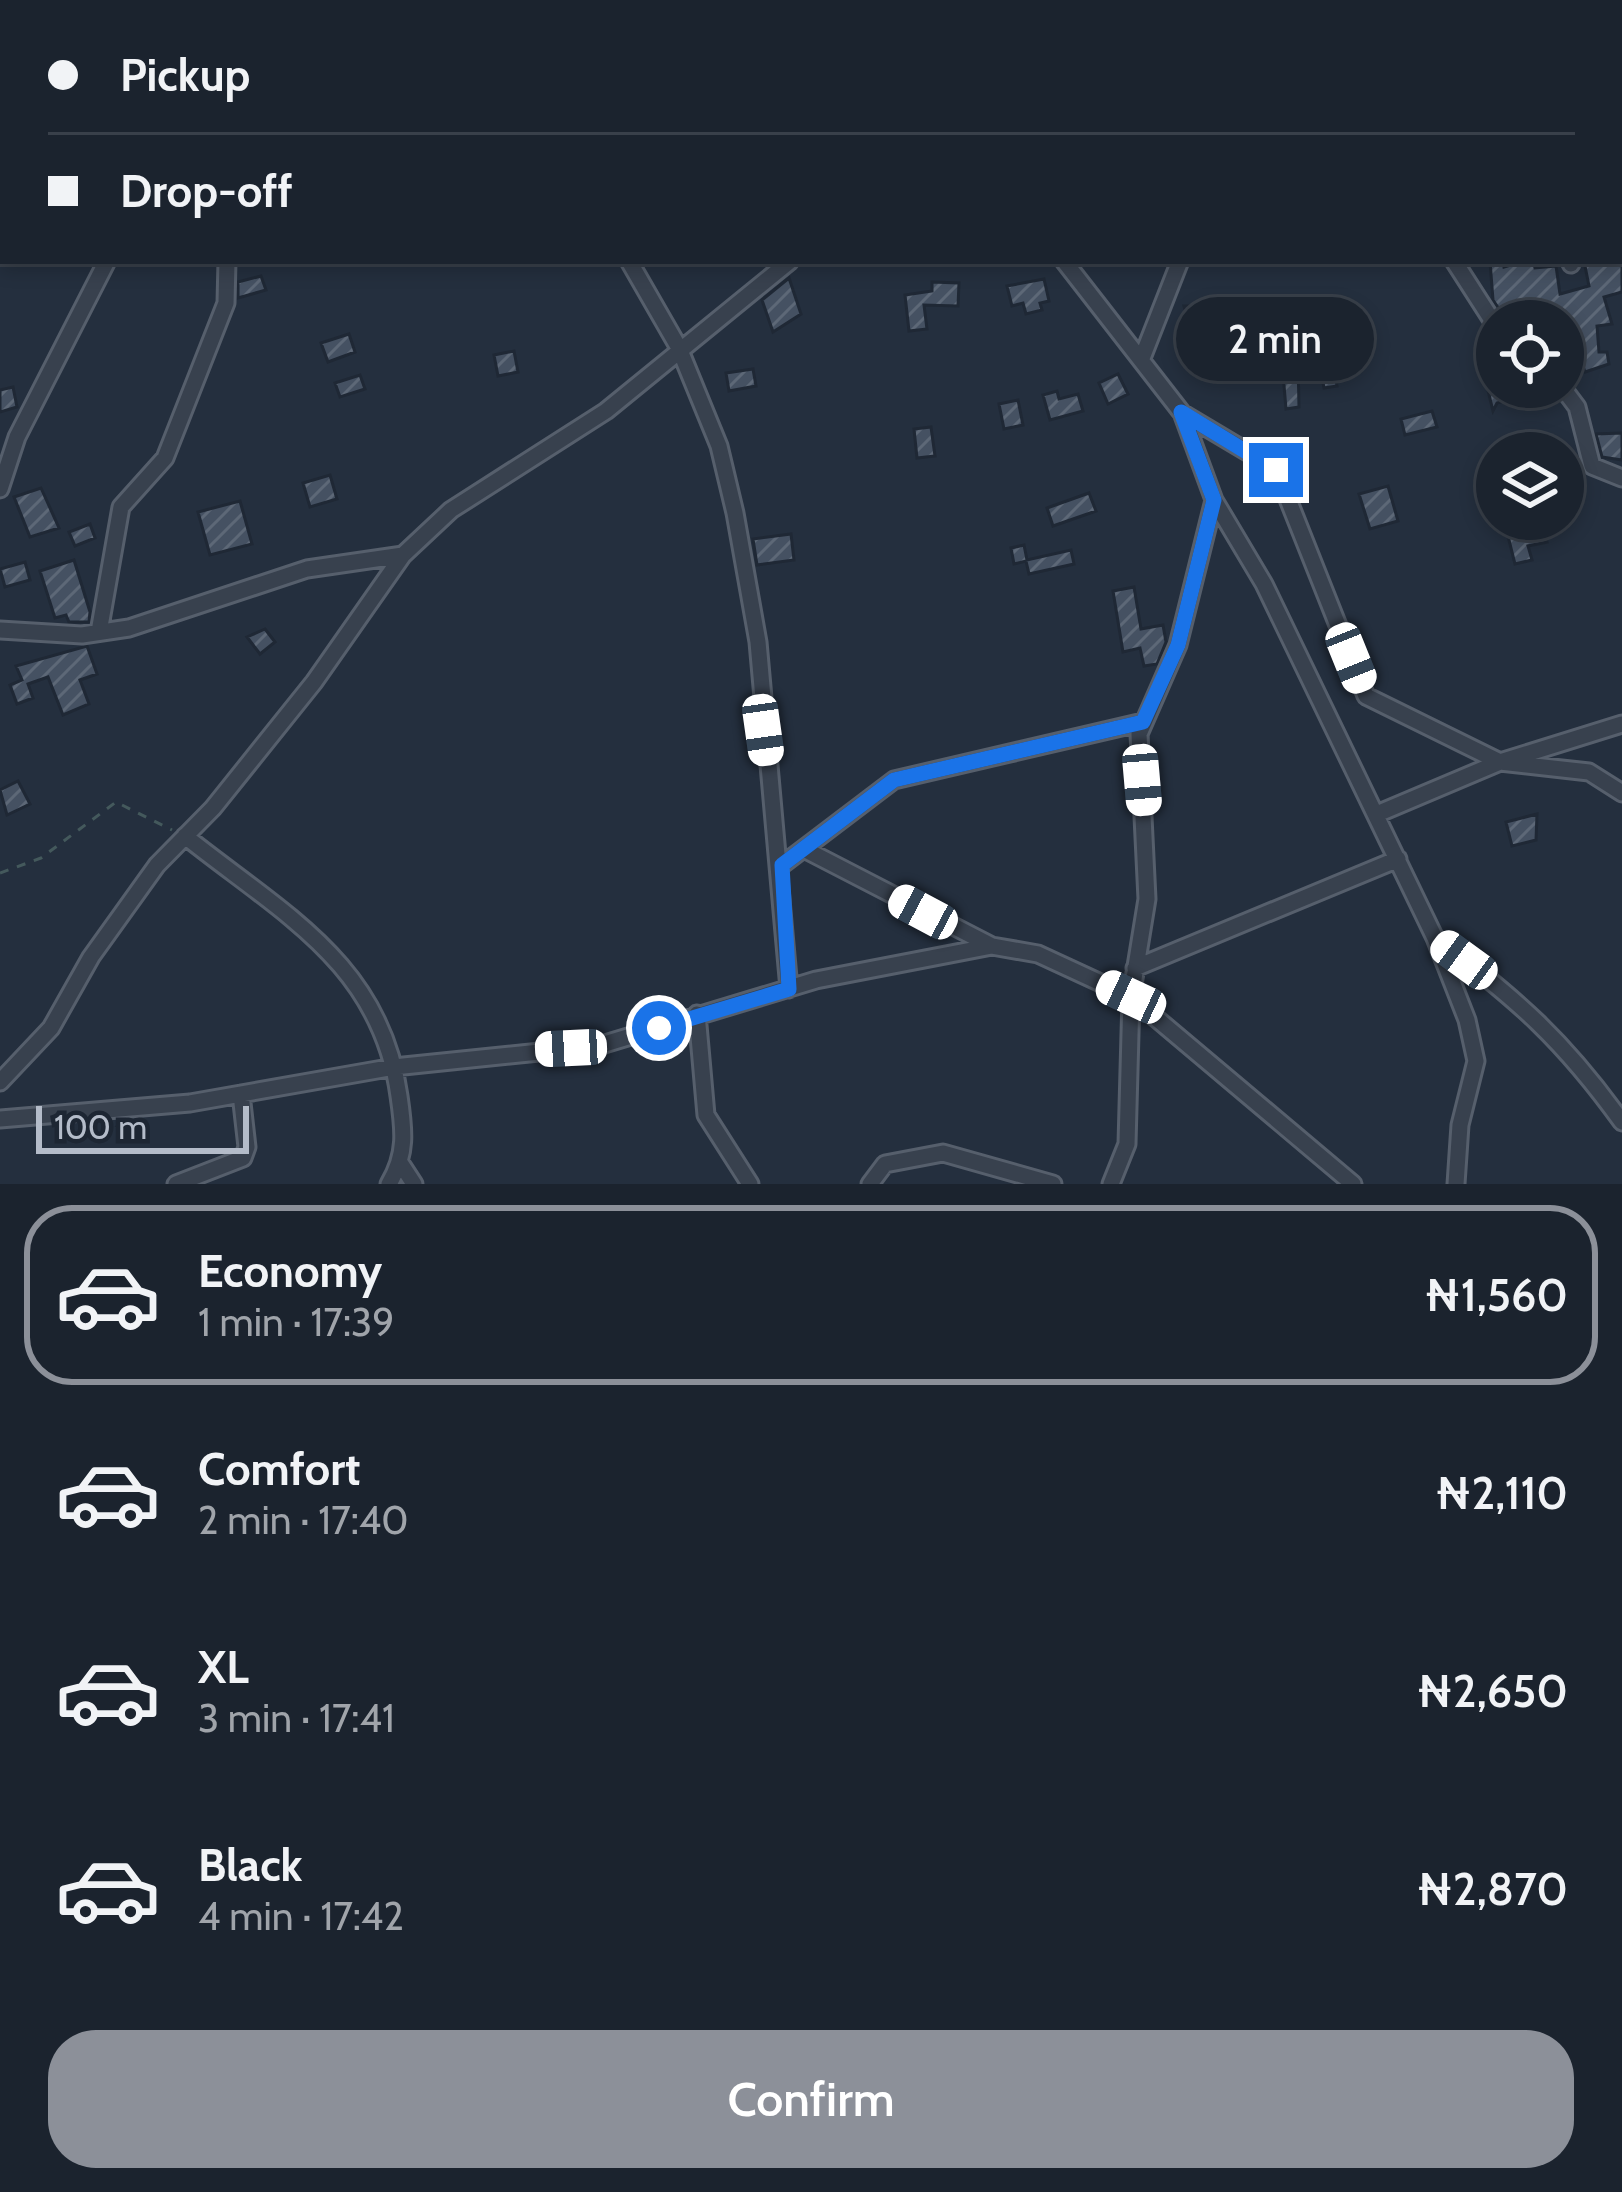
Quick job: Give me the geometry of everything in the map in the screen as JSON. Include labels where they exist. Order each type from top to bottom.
[{"type":"street","points":[[0,489],[17,437],[105,264]]},
{"type":"street","points":[[99,632],[121,507],[165,458],[226,303],[227,264]]},
{"type":"street","points":[[631,264],[679,348],[719,446],[734,513],[758,643],[763,730],[782,865],[789,989]]},
{"type":"street","points":[[0,1082],[51,1028],[91,957],[314,682],[404,555],[451,510],[606,411],[786,264]]},
{"type":"street","points":[[1066,264],[1181,412],[1214,500],[1264,584],[1435,938],[1467,1020],[1475,1061],[1460,1125],[1456,1184]]},
{"type":"street","points":[[1142,358],[1179,264]]},
{"type":"street","points":[[1456,264],[1479,300]]},
{"type":"street","points":[[1578,408],[1592,466],[1622,478]]},
{"type":"street","points":[[1181,412],[1276,470],[1366,696],[1500,762],[1589,772],[1622,793]]},
{"type":"street","points":[[1111,1184],[1126,1144],[1131,997],[1148,899],[1139,747],[1143,722],[1178,645],[1214,500]]},
{"type":"street","points":[[0,630],[129,628],[308,569],[404,555]]},
{"type":"street","points":[[782,865],[894,780],[1143,722]]},
{"type":"street","points":[[1377,814],[1500,762],[1622,724]]},
{"type":"street","points":[[185,836],[345,967],[369,998],[394,1067],[404,1143],[400,1164],[388,1184]]},
{"type":"street","points":[[804,849],[992,946],[1038,954],[1131,997],[1353,1184]]},
{"type":"street","points":[[1135,968],[1398,859]]},
{"type":"street","points":[[1435,938],[1522,1003],[1582,1064],[1622,1122]]},
{"type":"street","points":[[0,1119],[242,1094],[394,1067],[598,1046],[789,989],[992,946]]},
{"type":"street","points":[[697,1014],[706,1115],[750,1184]]},
{"type":"street","points":[[176,1184],[243,1158],[247,1147],[242,1094]]},
{"type":"street","points":[[870,1184],[885,1163],[943,1153],[1053,1184]]},
{"type":"street","points":[[400,1164],[414,1184]]},
{"type":"path","points":[[0,873],[41,858],[116,802],[185,836]]},
{"type":"building","points":[[1490,264],[1556,266],[1560,294],[1589,286],[1585,264],[1622,264],[1622,292],[1604,297],[1612,324],[1597,326],[1599,352],[1607,352],[1609,364],[1585,372],[1584,300],[1493,300]]},
{"type":"building","points":[[261,276],[266,290],[238,298],[238,282]]},
{"type":"building","points":[[789,278],[801,314],[773,332],[762,300]]},
{"type":"building","points":[[1044,279],[1049,301],[1040,303],[1042,310],[1026,314],[1023,303],[1012,306],[1007,286]]},
{"type":"building","points":[[932,282],[959,283],[958,306],[924,305],[927,329],[909,331],[905,295],[932,291]]},
{"type":"building","points":[[1285,300],[1287,336],[1270,337],[1268,301]]},
{"type":"building","points":[[1184,306],[1213,307],[1212,327],[1190,327]]},
{"type":"building","points":[[349,334],[355,352],[328,362],[321,343]]},
{"type":"building","points":[[1329,339],[1337,386],[1324,388],[1316,342]]},
{"type":"building","points":[[514,351],[518,372],[498,376],[494,355]]},
{"type":"building","points":[[1298,361],[1299,407],[1286,409],[1282,362]]},
{"type":"building","points":[[753,369],[756,386],[729,391],[726,373]]},
{"type":"building","points":[[1118,374],[1128,394],[1108,404],[1099,383]]},
{"type":"building","points":[[360,375],[365,389],[340,397],[335,383]]},
{"type":"building","points":[[13,387],[17,407],[0,412],[0,390]]},
{"type":"building","points":[[1057,391],[1059,399],[1078,394],[1083,411],[1050,420],[1043,395]]},
{"type":"building","points":[[1018,400],[1023,425],[1004,429],[999,404]]},
{"type":"building","points":[[1432,411],[1437,427],[1405,435],[1401,419]]},
{"type":"building","points":[[931,427],[935,456],[917,458],[914,429]]},
{"type":"building","points":[[1622,433],[1622,460],[1602,457],[1596,434]]},
{"type":"building","points":[[330,475],[337,499],[310,507],[303,483]]},
{"type":"building","points":[[1388,486],[1398,521],[1370,529],[1359,494]]},
{"type":"building","points":[[41,488],[59,528],[30,537],[14,497]]},
{"type":"building","points":[[1089,493],[1096,511],[1053,526],[1047,508]]},
{"type":"building","points":[[240,501],[252,544],[210,555],[198,512]]},
{"type":"building","points":[[90,524],[95,538],[75,546],[69,532]]},
{"type":"building","points":[[791,534],[794,560],[757,565],[753,539]]},
{"type":"building","points":[[1509,540],[1546,540],[1528,546],[1532,560],[1515,564]]},
{"type":"building","points":[[1024,545],[1027,560],[1071,550],[1074,564],[1029,574],[1026,561],[1014,564],[1011,548]]},
{"type":"building","points":[[74,560],[89,622],[69,622],[66,615],[55,618],[40,571]]},
{"type":"building","points":[[25,562],[30,580],[5,587],[0,569]]},
{"type":"building","points":[[1134,587],[1141,629],[1163,625],[1166,642],[1157,664],[1144,666],[1140,648],[1123,652],[1113,591]]},
{"type":"building","points":[[265,629],[275,642],[260,654],[247,637]]},
{"type":"building","points":[[87,646],[97,674],[80,680],[89,704],[63,715],[48,677],[28,684],[33,698],[17,704],[10,685],[22,680],[16,666]]},
{"type":"building","points":[[18,781],[30,804],[7,815],[0,790]]},
{"type":"building","points":[[1537,814],[1536,840],[1512,846],[1506,822]]},
{"type":"route","points":[[659,1028],[789,989],[782,865],[856,812],[877,790],[915,774],[1143,722],[1178,645],[1214,500],[1181,412],[1276,470]]}]
